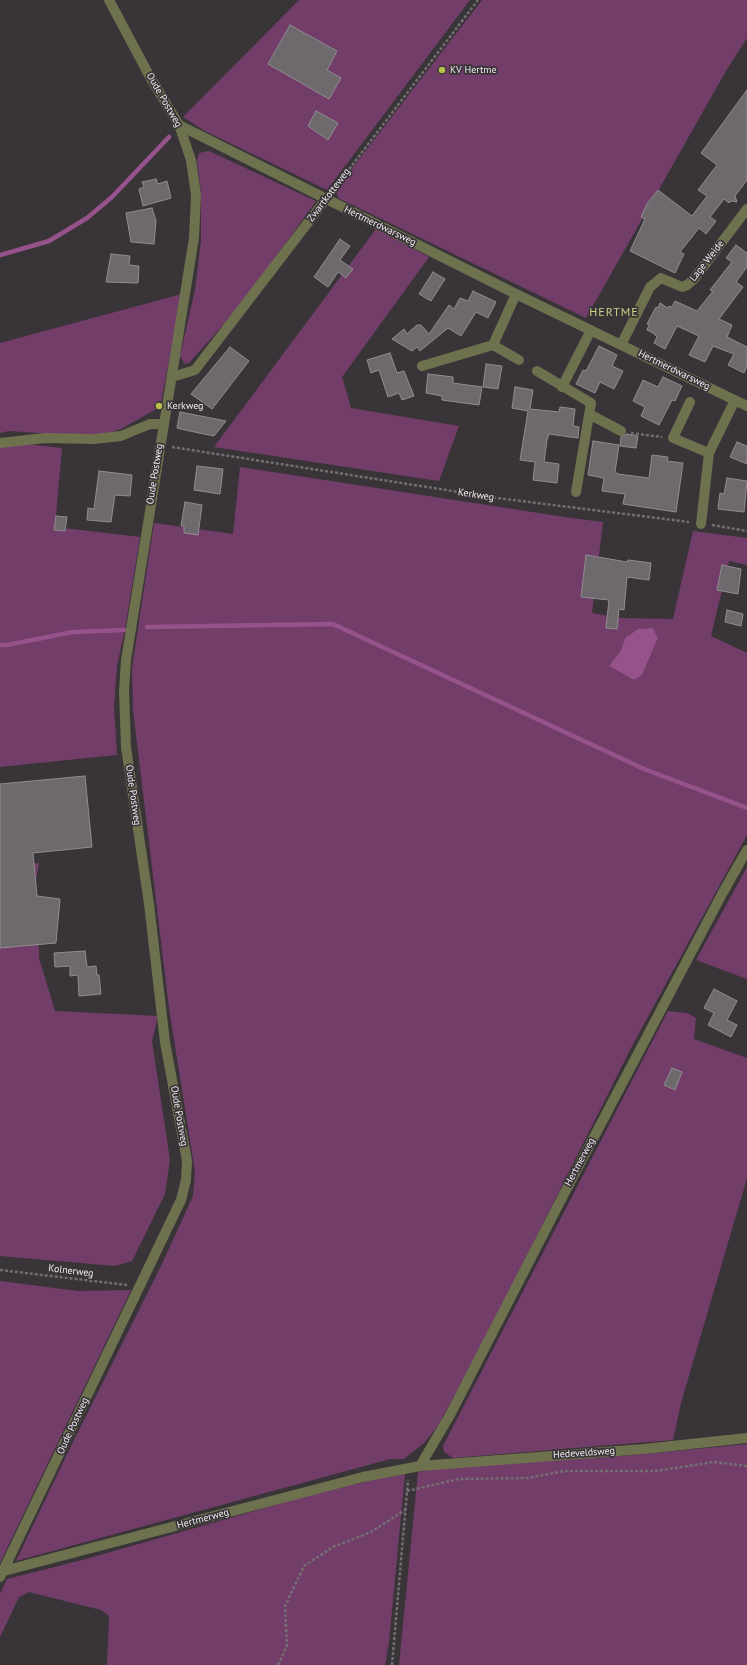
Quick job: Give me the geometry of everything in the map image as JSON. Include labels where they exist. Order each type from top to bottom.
[{"type":"street","name":"Oude Postweg","points":[[1,1574],[181,1200],[186,1180],[187,1161],[165,1042],[148,904],[126,747],[124,691],[126,660],[159,445],[172,377],[194,238],[196,194],[191,160],[179,125],[150,77],[109,0]]},
{"type":"street","name":"Hertmerdwarsweg","points":[[179,125],[516,294],[747,406]]},
{"type":"street","name":"Zwartkotteweg","points":[[172,377],[195,370],[326,199]]},
{"type":"street","name":"Lage Weide","points":[[622,345],[650,287],[661,278],[682,287],[687,285],[694,279],[747,209]]},
{"type":"street","points":[[493,345],[516,294]]},
{"type":"street","points":[[562,386],[590,330]]},
{"type":"street","points":[[422,366],[493,345],[519,360]]},
{"type":"street","points":[[537,371],[591,403],[576,492]]},
{"type":"street","points":[[702,524],[709,453],[736,400]]},
{"type":"street","points":[[690,402],[673,438],[709,453]]},
{"type":"street","points":[[589,414],[621,431]]},
{"type":"street","points":[[0,443],[45,438],[94,439],[121,436],[150,424],[163,424]]},
{"type":"street","name":"Hertmerweg","points":[[1,1574],[363,1477],[415,1466],[450,1415],[568,1185],[747,850]]},
{"type":"street","name":"Hedeveldsweg","points":[[415,1466],[644,1449],[747,1438]]},
{"type":"path","name":"Zwartkotteweg","points":[[326,199],[478,0]]},
{"type":"path","points":[[621,431],[673,438]]},
{"type":"path","name":"Kerkweg","points":[[159,445],[497,498],[747,531]]},
{"type":"path","name":"Kolnerweg","points":[[0,1270],[139,1287]]},
{"type":"path","points":[[407,1491],[459,1479],[528,1478],[564,1471],[655,1470],[714,1462],[747,1466]]},
{"type":"path","points":[[392,1665],[407,1491],[415,1466]]},
{"type":"path","points":[[278,1665],[287,1646],[285,1606],[304,1566],[333,1547],[371,1532],[405,1510]]},
{"type":"shaded area","points":[[299,0],[470,0],[327,190],[205,131],[183,117]]},
{"type":"shaded area","points":[[482,0],[747,0],[747,38],[726,71],[586,318],[338,198],[336,189]]},
{"type":"shaded area","points":[[209,151],[316,201],[241,305],[189,363],[185,364],[180,356],[195,290],[201,240],[201,192],[197,161],[199,153]]},
{"type":"shaded area","points":[[376,229],[429,257],[342,377],[351,408],[459,426],[439,481],[214,447]]},
{"type":"shaded area","points":[[182,294],[160,407],[121,429],[96,437],[9,431],[0,433],[0,343]]},
{"type":"shaded area","points":[[17,443],[62,448],[55,527],[140,537],[125,629],[117,666],[114,706],[117,756],[0,767],[0,447]]},
{"type":"shaded area","points":[[240,467],[603,522],[592,613],[620,618],[673,619],[693,531],[747,538],[747,565],[729,561],[711,636],[747,653],[747,835],[632,1046],[474,1361],[437,1427],[424,1443],[404,1459],[390,1459],[16,1561],[69,1450],[161,1266],[193,1196],[195,1172],[169,1008],[133,710],[132,668],[154,523],[233,534]],"holes":[[[653,628],[658,638],[642,675],[634,680],[609,666],[621,650],[625,638],[638,629]]]},
{"type":"shaded area","points":[[653,628],[658,638],[642,675],[634,680],[609,666],[621,650],[625,638],[638,629]]},
{"type":"shaded area","points":[[39,863],[33,897],[38,901],[39,958],[55,1011],[158,1016],[152,1041],[170,1160],[165,1194],[132,1261],[115,1266],[0,1256],[0,867]]},
{"type":"shaded area","points":[[747,867],[747,979],[696,960]]},
{"type":"shaded area","points":[[668,1011],[687,1013],[696,1018],[694,1039],[747,1058],[747,1178],[681,1403],[673,1440],[453,1458],[444,1452],[443,1446]]},
{"type":"shaded area","points":[[0,1281],[78,1291],[131,1290],[0,1563]]},
{"type":"shaded area","points":[[747,1444],[747,1665],[399,1665],[418,1472],[439,1468],[635,1455]]},
{"type":"shaded area","points":[[405,1474],[389,1642],[385,1665],[107,1665],[109,1616],[101,1610],[29,1592],[19,1597],[0,1637],[0,1594],[7,1579],[86,1559],[307,1496],[377,1479]]},
{"type":"building","points":[[290,25],[337,51],[327,70],[341,78],[329,99],[268,64]]},
{"type":"building","points":[[747,90],[747,180],[735,196],[737,202],[731,201],[729,203],[724,199],[710,217],[716,221],[706,234],[699,228],[680,252],[684,254],[675,273],[630,251],[645,219],[641,217],[647,204],[658,190],[692,216],[707,196],[698,190],[717,165],[701,153]]},
{"type":"building","points":[[316,111],[338,123],[328,140],[308,126]]},
{"type":"building","points":[[156,179],[158,184],[167,181],[171,198],[143,206],[139,189],[144,187],[142,182]]},
{"type":"building","points":[[152,208],[156,221],[154,244],[131,242],[126,213]]},
{"type":"building","points":[[340,239],[350,246],[340,260],[353,269],[346,278],[338,272],[328,287],[314,277]]},
{"type":"building","points":[[736,245],[747,253],[747,267],[736,282],[743,287],[719,319],[732,325],[727,337],[747,347],[747,366],[744,373],[728,365],[734,354],[713,346],[705,362],[689,355],[699,336],[677,326],[665,349],[654,343],[657,337],[655,334],[647,330],[649,325],[647,324],[656,307],[658,308],[660,303],[668,308],[669,306],[672,307],[675,301],[697,311],[713,291],[710,290],[732,262],[726,258]]},
{"type":"building","points":[[111,254],[130,256],[129,265],[139,266],[138,283],[106,282]]},
{"type":"building","points":[[433,272],[445,279],[431,301],[419,294]]},
{"type":"building","points":[[473,291],[496,302],[488,318],[476,312],[461,336],[448,328],[420,351],[417,347],[412,351],[392,339],[404,329],[407,334],[417,325],[421,325],[429,334],[449,305],[454,309],[460,298],[468,301]]},
{"type":"building","points":[[599,346],[617,355],[612,366],[623,371],[614,389],[600,382],[595,393],[576,384],[583,370],[586,371]]},
{"type":"building","points":[[230,347],[249,361],[212,409],[191,394]]},
{"type":"building","points":[[390,353],[397,373],[404,371],[414,396],[402,400],[399,393],[388,397],[379,370],[371,373],[367,360]]},
{"type":"building","points":[[486,364],[502,366],[498,389],[483,387]]},
{"type":"building","points":[[428,374],[453,377],[453,383],[482,387],[479,405],[442,400],[442,396],[426,393]]},
{"type":"building","points":[[663,377],[682,386],[675,401],[672,400],[659,425],[641,416],[645,407],[633,401],[643,380],[658,387]]},
{"type":"building","points":[[515,387],[533,390],[530,409],[559,412],[560,407],[575,409],[573,426],[579,427],[578,438],[549,434],[547,440],[544,462],[559,464],[557,483],[533,480],[535,462],[520,460],[528,411],[512,408]]},
{"type":"building","points":[[180,412],[226,421],[214,436],[177,428]]},
{"type":"building","points":[[627,434],[638,436],[636,448],[620,446],[621,437]]},
{"type":"building","points":[[593,441],[619,445],[615,472],[618,474],[649,478],[652,455],[668,457],[667,461],[683,463],[676,512],[623,504],[625,494],[602,491],[604,478],[588,475]]},
{"type":"building","points":[[737,442],[747,446],[747,464],[730,457]]},
{"type":"building","points":[[197,466],[223,469],[220,494],[194,490]]},
{"type":"building","points":[[99,471],[132,475],[130,496],[115,495],[111,522],[87,520],[88,508],[94,509]]},
{"type":"building","points":[[727,478],[747,481],[744,512],[718,509],[720,493],[724,494]]},
{"type":"building","points":[[185,502],[202,505],[198,535],[184,533],[184,526],[181,526]]},
{"type":"building","points":[[56,516],[67,517],[65,531],[54,530]]},
{"type":"building","points":[[586,555],[627,562],[628,560],[651,563],[649,580],[627,577],[624,610],[619,609],[617,629],[606,628],[609,600],[581,597]]},
{"type":"building","points":[[722,565],[741,569],[738,594],[717,590]]},
{"type":"building","points":[[727,610],[743,614],[741,626],[725,622]]},
{"type":"building","points":[[85,776],[92,847],[33,853],[37,896],[60,899],[56,943],[0,948],[0,784]]},
{"type":"building","points":[[85,951],[87,967],[96,966],[97,975],[99,975],[101,994],[79,996],[78,975],[70,976],[70,966],[55,967],[54,953]]},
{"type":"building","points":[[714,989],[737,1001],[727,1020],[737,1025],[731,1037],[708,1025],[714,1013],[704,1008]]},
{"type":"building","points":[[672,1068],[682,1072],[675,1090],[664,1085]]},
{"type":"waterway","points":[[0,255],[49,241],[87,218],[112,197],[169,137]]},
{"type":"waterway","points":[[147,627],[333,624],[644,769],[747,808]]},
{"type":"waterway","points":[[0,645],[7,645],[73,632],[124,630]]},
{"type":"place","name":"KV Hertme","points":[[442,70]]},
{"type":"place","name":"Kerkweg","points":[[159,406]]},
{"type":"district","name":"HERTME","points":[[614,313]]}]
